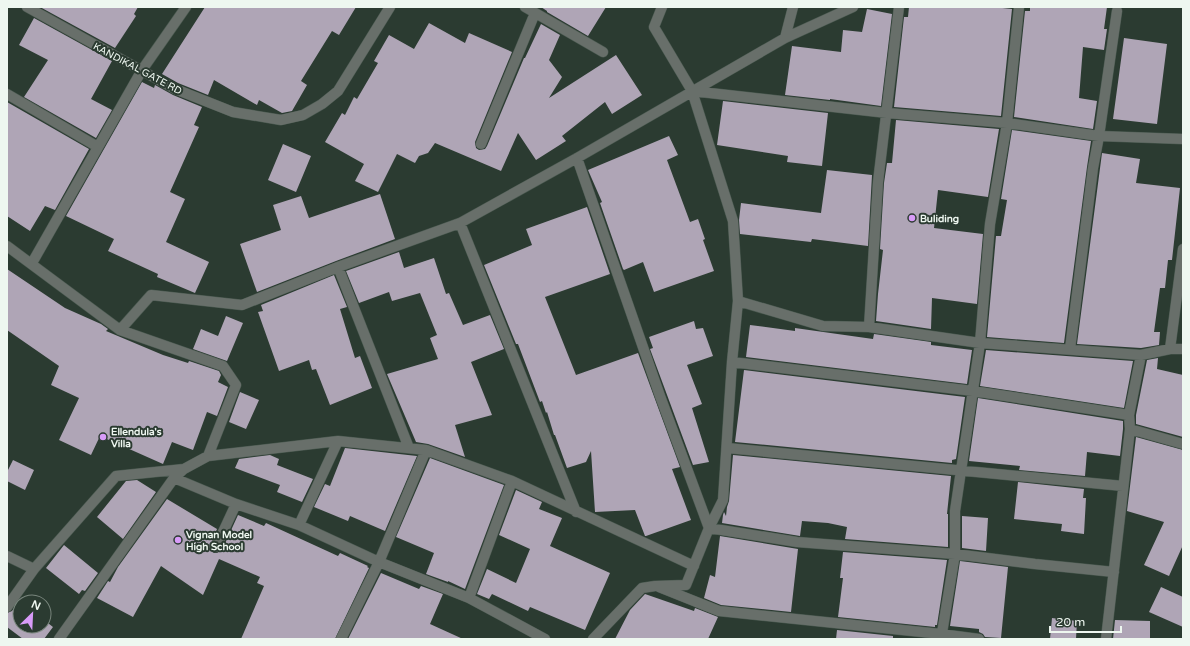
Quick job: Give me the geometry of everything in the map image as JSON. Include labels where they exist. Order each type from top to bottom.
[{"type":"street","name":"KANDIKAL GATE RD","points":[[27,7],[175,89],[233,112],[281,120],[303,115],[322,104],[338,91],[390,7]]},
{"type":"street","points":[[32,264],[142,70],[186,7]]},
{"type":"street","points":[[525,7],[603,52]]},
{"type":"street","points":[[593,639],[642,588],[686,585],[709,528],[723,500],[732,362],[738,301],[733,221],[692,91],[654,27],[662,7]]},
{"type":"street","points":[[785,38],[794,7]]},
{"type":"street","points":[[120,330],[151,295],[242,305],[338,267],[460,223],[577,158],[785,38],[853,7]]},
{"type":"street","points":[[869,326],[878,182],[899,7]]},
{"type":"street","points":[[941,636],[955,554],[955,511],[980,343],[990,224],[1007,123],[1019,7]]},
{"type":"street","points":[[1070,349],[1093,168],[1117,11]]},
{"type":"street","points":[[481,144],[535,13]]},
{"type":"street","points":[[692,91],[887,113],[1007,123],[1099,136],[1183,139]]},
{"type":"street","points":[[7,94],[98,147]]},
{"type":"street","points":[[577,158],[660,396],[709,528]]},
{"type":"street","points":[[460,223],[576,512]]},
{"type":"street","points":[[7,246],[120,330],[223,366],[236,385],[208,456]]},
{"type":"street","points":[[1170,349],[1183,249]]},
{"type":"street","points":[[338,267],[409,448]]},
{"type":"street","points":[[738,301],[823,326],[869,326],[980,343],[1141,355],[1170,349],[1183,349]]},
{"type":"street","points":[[1106,639],[1130,429],[1129,415],[1141,355]]},
{"type":"street","points":[[732,362],[973,391],[1129,415]]},
{"type":"street","points":[[1130,429],[1183,444]]},
{"type":"street","points":[[59,639],[174,478],[184,469],[208,456],[338,441],[426,450],[512,480],[576,512],[694,566]]},
{"type":"street","points":[[299,525],[338,441]]},
{"type":"street","points":[[727,448],[1123,486]]},
{"type":"street","points":[[341,639],[379,562],[426,450]]},
{"type":"street","points":[[7,607],[34,569],[116,476],[184,469]]},
{"type":"street","points":[[174,478],[236,504],[299,525],[379,562],[469,598],[545,639]]},
{"type":"street","points":[[469,598],[512,480]]},
{"type":"street","points":[[216,547],[236,504]]},
{"type":"street","points":[[709,528],[798,542],[955,554],[1114,572]]},
{"type":"street","points":[[7,556],[34,569]]},
{"type":"street","points":[[655,586],[719,611],[979,639]]},
{"type":"building","points":[[40,7],[138,7],[134,14],[136,16],[115,48]]},
{"type":"building","points":[[205,7],[356,7],[339,35],[332,31],[301,81],[307,85],[292,111],[282,113],[259,100],[257,105],[214,80],[208,95],[178,83],[162,74]]},
{"type":"building","points":[[541,7],[606,7],[588,36]]},
{"type":"building","points":[[909,7],[993,7],[1012,9],[1001,116],[894,107],[904,17],[908,17]]},
{"type":"building","points":[[1030,7],[1107,7],[1104,29],[1107,29],[1104,50],[1083,47],[1079,98],[1097,101],[1093,129],[1014,117],[1025,11],[1030,11]]},
{"type":"building","points":[[867,9],[892,14],[881,106],[785,95],[792,46],[841,52],[843,30],[862,32]]},
{"type":"building","points":[[34,18],[112,61],[91,99],[112,110],[96,138],[24,97],[48,60],[19,45]]},
{"type":"building","points":[[429,23],[465,43],[469,33],[512,52],[475,142],[476,148],[479,150],[485,149],[487,146],[524,58],[541,24],[560,35],[549,60],[562,77],[549,98],[616,55],[642,95],[612,114],[605,102],[562,136],[566,141],[536,160],[518,133],[501,171],[435,143],[428,153],[419,156],[415,163],[397,154],[378,192],[355,181],[364,164],[325,142],[342,113],[345,115],[354,97],[357,99],[378,63],[374,61],[389,35],[414,49]]},
{"type":"building","points":[[1124,38],[1167,44],[1157,124],[1113,119]]},
{"type":"building","points":[[142,82],[154,88],[155,85],[173,95],[202,107],[194,125],[199,127],[170,192],[185,199],[166,242],[209,262],[195,293],[157,277],[158,274],[108,251],[114,239],[66,216]]},
{"type":"building","points":[[723,101],[828,113],[822,166],[787,162],[788,156],[717,145]]},
{"type":"building","points":[[7,102],[89,149],[55,210],[45,206],[30,231],[7,216]]},
{"type":"building","points":[[896,120],[999,129],[988,197],[938,190],[934,228],[983,234],[977,304],[932,298],[931,329],[876,321],[883,250],[880,249],[884,183],[887,163],[892,163]]},
{"type":"building","points":[[1012,130],[1091,141],[1064,343],[987,337],[996,236],[1001,236],[1007,200],[1001,199]]},
{"type":"building","points":[[669,136],[678,155],[667,160],[690,222],[698,219],[705,239],[703,240],[714,271],[654,292],[643,262],[624,270],[623,269],[600,203],[602,202],[588,170]]},
{"type":"building","points":[[283,144],[311,156],[296,192],[268,180]]},
{"type":"building","points":[[1102,153],[1140,159],[1136,183],[1180,188],[1172,260],[1168,260],[1165,288],[1160,288],[1154,332],[1160,332],[1159,345],[1141,348],[1077,344]]},
{"type":"building","points":[[827,170],[872,175],[868,246],[812,239],[811,242],[740,234],[739,220],[741,203],[821,213]]},
{"type":"building","points":[[380,194],[395,239],[257,292],[240,244],[281,230],[273,205],[301,196],[309,218]]},
{"type":"building","points":[[587,207],[610,274],[545,297],[576,375],[638,353],[680,467],[672,469],[691,520],[646,536],[635,510],[595,512],[591,451],[586,462],[567,468],[547,412],[546,413],[542,401],[540,402],[518,344],[516,344],[484,265],[532,245],[526,229]]},
{"type":"building","points":[[399,252],[404,268],[434,258],[446,294],[449,293],[463,325],[490,315],[504,349],[471,362],[492,415],[455,425],[465,457],[428,444],[416,442],[387,374],[438,359],[430,338],[437,335],[420,293],[392,301],[389,292],[359,303],[346,271]]},
{"type":"building","points":[[7,269],[65,308],[101,324],[108,329],[106,331],[163,355],[188,363],[189,361],[219,371],[221,375],[218,382],[228,387],[217,416],[207,412],[193,450],[172,442],[163,464],[100,436],[91,455],[59,440],[79,398],[51,385],[59,366],[7,330]]},
{"type":"building","points":[[334,275],[347,307],[340,309],[355,358],[360,356],[372,388],[330,405],[316,369],[312,370],[309,360],[279,371],[258,312],[263,311],[261,305]]},
{"type":"building","points":[[226,316],[243,323],[227,361],[193,349],[201,329],[218,336]]},
{"type":"building","points":[[694,321],[696,329],[703,328],[713,356],[687,365],[702,404],[692,408],[709,462],[693,465],[650,349],[653,348],[649,337]]},
{"type":"building","points":[[750,325],[795,331],[795,328],[873,339],[874,334],[931,342],[931,345],[972,350],[967,384],[746,357]]},
{"type":"building","points":[[986,350],[1133,361],[1124,408],[980,386]]},
{"type":"building","points":[[1158,358],[1157,369],[1183,375],[1183,437],[1136,424],[1136,415],[1147,360]]},
{"type":"building","points":[[744,370],[965,397],[956,459],[952,460],[952,463],[735,442]]},
{"type":"building","points":[[240,392],[259,400],[246,429],[229,422]]},
{"type":"building","points":[[978,398],[1123,421],[1120,456],[1087,452],[1085,476],[1019,470],[1020,466],[969,461]]},
{"type":"building","points":[[1136,437],[1183,450],[1183,545],[1169,576],[1144,565],[1164,522],[1127,511]]},
{"type":"building","points":[[345,448],[417,456],[385,531],[350,516],[348,521],[314,507],[325,484],[330,486]]},
{"type":"building","points":[[270,455],[279,459],[277,465],[313,479],[302,502],[277,492],[280,485],[235,468],[239,459]]},
{"type":"building","points":[[733,455],[951,476],[947,514],[948,547],[845,539],[847,527],[828,523],[802,521],[800,536],[722,523],[724,512],[726,516],[729,501]]},
{"type":"building","points":[[430,458],[504,485],[465,589],[448,581],[426,574],[434,553],[396,537]]},
{"type":"building","points":[[13,460],[34,470],[25,490],[7,481],[7,472]]},
{"type":"building","points":[[137,480],[156,492],[123,539],[97,517],[126,481]]},
{"type":"building","points":[[1018,482],[1084,489],[1083,498],[1086,498],[1084,534],[1061,531],[1062,524],[1014,519]]},
{"type":"building","points":[[516,490],[542,502],[539,509],[562,518],[550,546],[610,573],[585,630],[530,607],[528,611],[492,594],[489,599],[477,594],[487,569],[516,583],[530,549],[499,535]]},
{"type":"building","points":[[167,499],[217,529],[210,547],[211,551],[214,553],[222,550],[238,515],[264,526],[266,523],[338,556],[340,553],[368,566],[367,567],[369,568],[335,639],[241,639],[264,586],[257,583],[260,577],[219,559],[203,595],[161,566],[133,617],[97,598],[108,581],[110,582],[118,567]]},
{"type":"building","points":[[962,516],[988,518],[986,551],[962,548]]},
{"type":"building","points":[[720,536],[798,549],[791,612],[721,605],[704,598],[710,575],[715,577]]},
{"type":"building","points":[[64,545],[98,573],[85,591],[82,590],[79,594],[46,568]]},
{"type":"building","points":[[843,552],[947,560],[937,625],[935,625],[935,627],[838,617],[843,578],[840,578]]},
{"type":"building","points":[[960,561],[1008,567],[1001,638],[985,637],[979,632],[979,629],[950,626]]},
{"type":"building","points":[[381,573],[419,589],[421,586],[443,594],[430,624],[463,639],[348,639]]},
{"type":"building","points":[[1161,587],[1183,597],[1183,627],[1149,612]]},
{"type":"building","points":[[645,594],[694,611],[695,608],[718,617],[708,639],[615,639],[630,610]]},
{"type":"building","points":[[12,611],[12,631],[7,627],[7,613]]},
{"type":"building","points":[[1052,618],[1077,621],[1076,639],[1050,639]]},
{"type":"building","points":[[1115,620],[1150,621],[1150,639],[1113,639]]},
{"type":"building","points":[[837,630],[893,636],[893,639],[836,639]]},
{"type":"building","points":[[16,634],[48,634],[44,639],[23,639]]},
{"type":"place","name":"Buliding","points":[[912,218]]},
{"type":"place","name":"Ellendula's Villa","points":[[103,437]]},
{"type":"place","name":"Vignan Model High School","points":[[178,540]]}]
